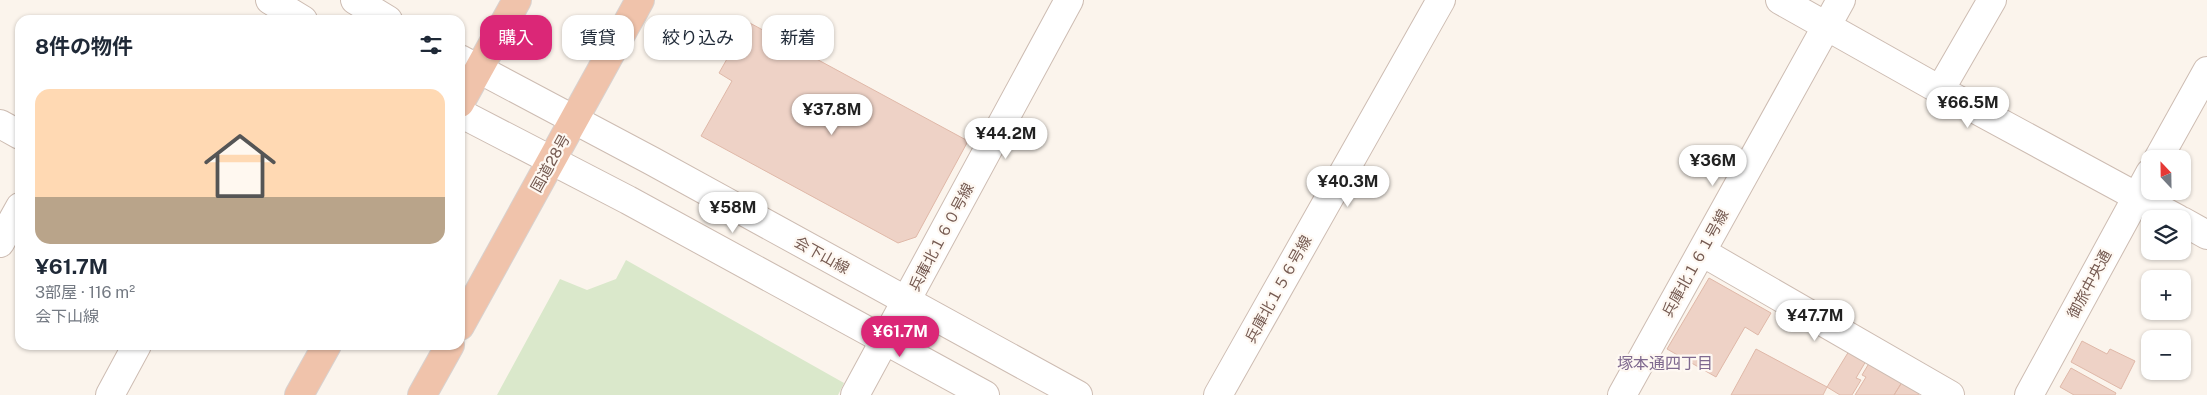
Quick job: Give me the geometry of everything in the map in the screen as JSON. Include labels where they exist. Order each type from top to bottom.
[{"type":"highway","points":[[465,84],[470,64],[517,0]]},
{"type":"highway","name":"国道28号","points":[[465,317],[640,0]]},
{"type":"highway","points":[[299,395],[324,350]]},
{"type":"highway","points":[[422,395],[447,350]]},
{"type":"street","points":[[270,0],[295,15]]},
{"type":"street","points":[[355,0],[380,15]]},
{"type":"street","name":"兵庫北１６０号線","points":[[855,395],[1069,0]]},
{"type":"street","name":"兵庫北１５６号線","points":[[1218,395],[1440,0]]},
{"type":"street","points":[[1780,0],[1940,90],[2162,210]]},
{"type":"street","name":"兵庫北１６１号線","points":[[1622,395],[1841,0]]},
{"type":"street","points":[[1940,90],[1992,0]]},
{"type":"street","name":"会下山線","points":[[470,64],[1078,395]]},
{"type":"street","points":[[2163,150],[2207,71]]},
{"type":"street","points":[[465,116],[628,200],[985,395]]},
{"type":"street","points":[[0,124],[15,132]]},
{"type":"street","name":"御旅中央通","points":[[2029,395],[2141,189]]},
{"type":"street","points":[[0,242],[15,216]]},
{"type":"street","points":[[2191,226],[2207,235]]},
{"type":"street","points":[[1702,252],[1950,395]]},
{"type":"street","points":[[110,395],[134,350]]},
{"type":"green space","points":[[626,260],[844,383],[838,395],[497,395],[560,279],[587,290],[616,279]]},
{"type":"building","points":[[752,24],[762,30],[762,60],[818,60],[968,141],[916,237],[898,243],[701,136],[732,81],[719,73],[726,60],[752,60]]},
{"type":"building","points":[[1709,278],[1771,313],[1758,335],[1745,327],[1716,377],[1667,349]]},
{"type":"building","points":[[2082,341],[2107,354],[2110,349],[2135,361],[2121,389],[2071,362]]},
{"type":"building","points":[[1756,349],[1827,387],[1823,395],[1731,395]]},
{"type":"building","points":[[1849,351],[1866,361],[1856,378],[1861,380],[1852,395],[1840,395],[1827,387]]},
{"type":"building","points":[[1871,360],[1904,379],[1894,395],[1855,395],[1866,377],[1862,375]]},
{"type":"building","points":[[2071,368],[2116,393],[2115,395],[2074,395],[2060,387]]},
{"type":"building","points":[[1902,382],[1920,392],[1918,395],[1894,395]]},
{"type":"district","name":"塚本通四丁目","points":[[1665,363]]}]
